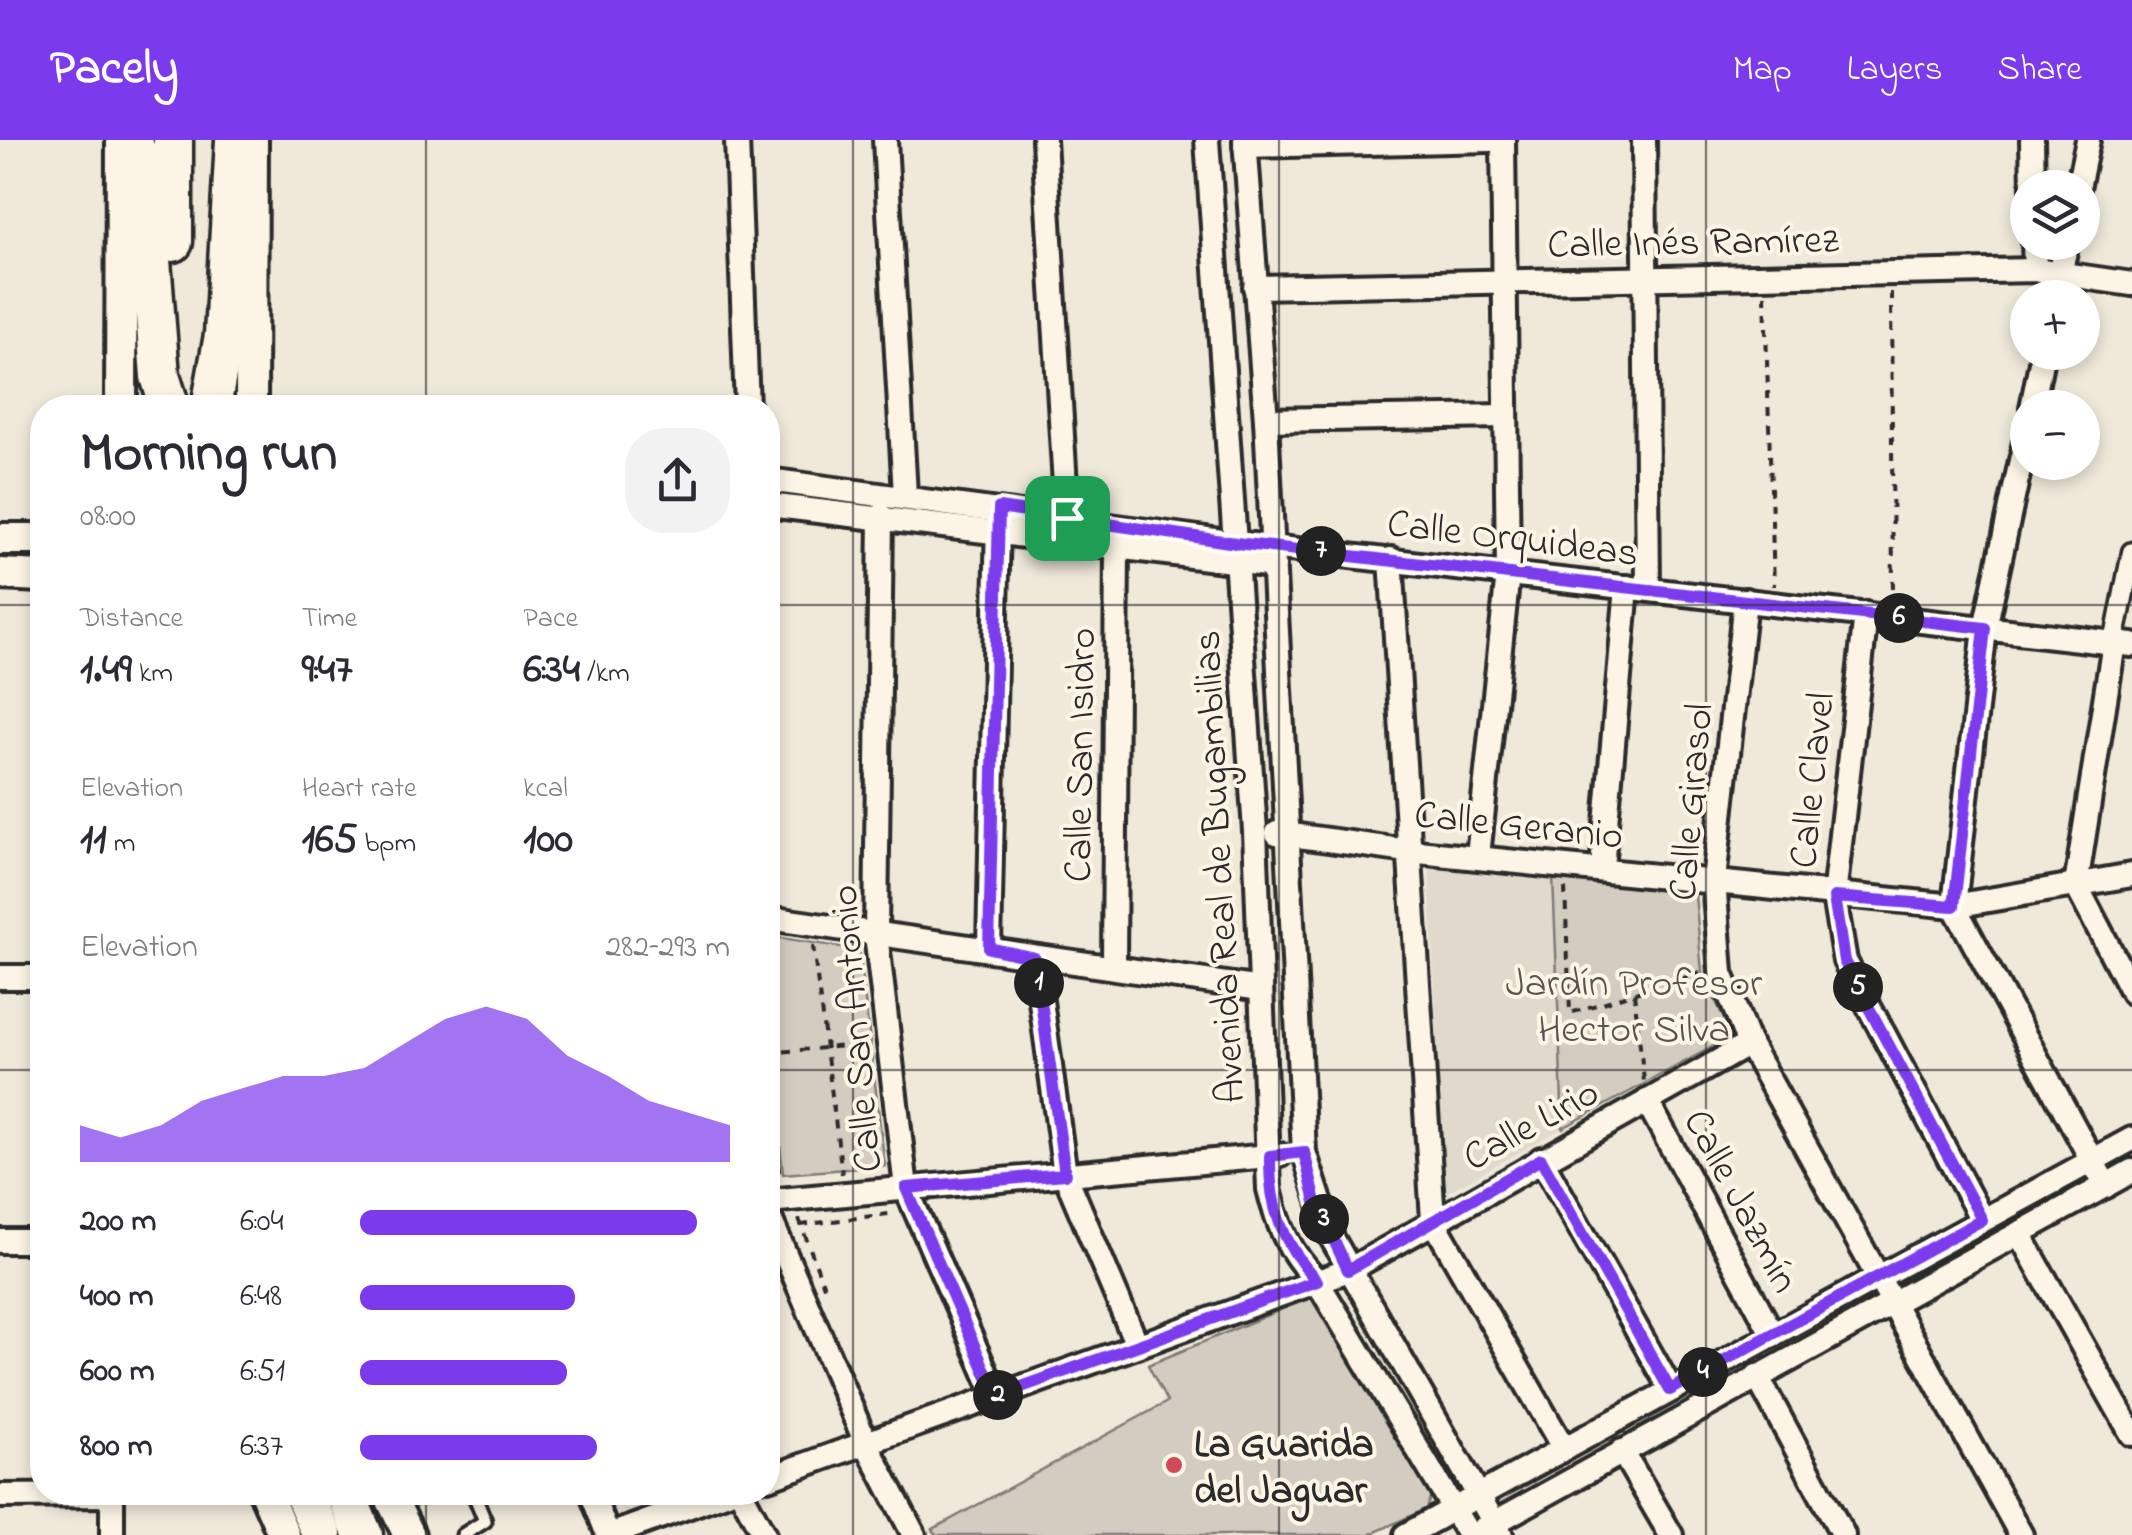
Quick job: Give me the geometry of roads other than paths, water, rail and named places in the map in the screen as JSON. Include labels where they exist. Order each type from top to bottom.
[{"type":"highway","points":[[132,140],[144,170],[160,376],[167,395]]},
{"type":"highway","points":[[171,395],[173,140]]},
{"type":"highway","points":[[211,395],[212,140]]},
{"type":"highway","points":[[213,395],[224,335],[235,140]]},
{"type":"highway","points":[[309,1505],[322,1535]]},
{"type":"highway","points":[[349,1505],[362,1535]]},
{"type":"street","points":[[121,395],[122,140]]},
{"type":"street","points":[[251,395],[252,140]]},
{"type":"street","points":[[737,140],[747,395]]},
{"type":"street","points":[[885,140],[905,495]]},
{"type":"street","points":[[1044,140],[1067,518]]},
{"type":"street","name":"Avenida Real de Bugambilias","points":[[1208,140],[1255,831],[1269,1188],[1276,1220],[1294,1256],[1317,1281],[1470,1535]]},
{"type":"street","points":[[1245,143],[1490,140]]},
{"type":"street","points":[[1478,856],[1508,573],[1503,140]]},
{"type":"street","points":[[1602,868],[1638,588],[1644,140]]},
{"type":"street","points":[[2032,140],[2033,170]]},
{"type":"street","points":[[2082,170],[2088,140]]},
{"type":"street","name":"Avenida Real de Bugambilias","points":[[1245,143],[1274,556],[1304,1152],[1316,1202],[1348,1270],[1498,1529]]},
{"type":"street","points":[[2035,260],[2035,270]]},
{"type":"street","points":[[2058,280],[2063,260]]},
{"type":"street","name":"Calle Inés Ramírez","points":[[1255,286],[2035,270],[2132,284]]},
{"type":"street","points":[[1266,420],[1506,416]]},
{"type":"street","points":[[2017,480],[1985,628],[1954,906],[2106,1186]]},
{"type":"street","name":"Calle Orquideas","points":[[780,481],[905,495],[1117,546],[1391,559],[2123,644]]},
{"type":"street","name":"Calle Orquideas","points":[[780,506],[882,516],[1067,518],[1237,554]]},
{"type":"street","name":"Calle San Antonio","points":[[882,516],[876,934],[906,1188],[996,1396]]},
{"type":"street","points":[[989,948],[998,520]]},
{"type":"street","points":[[0,538],[30,538]]},
{"type":"street","name":"Calle San Isidro","points":[[1114,964],[1117,546]]},
{"type":"street","points":[[2132,552],[2123,644],[2076,885],[2132,992]]},
{"type":"street","points":[[1391,559],[1433,1220],[1564,1448]]},
{"type":"street","points":[[0,574],[30,575]]},
{"type":"street","name":"Calle Girasol","points":[[1745,600],[1714,880],[1721,973],[1748,1044],[1880,1276],[2020,1535]]},
{"type":"street","name":"Calle Clavel","points":[[1866,614],[1834,897],[1844,961],[1982,1220]]},
{"type":"street","name":"Calle Geranio","points":[[1255,831],[1714,880],[1834,897],[1954,906],[2132,875]]},
{"type":"street","points":[[780,920],[989,948],[1035,958],[1114,964],[1261,989]]},
{"type":"street","points":[[1035,958],[1065,1174],[1137,1346]]},
{"type":"street","points":[[0,977],[30,977]]},
{"type":"street","name":"Calle Lirio","points":[[780,1474],[1348,1270],[1748,1044]]},
{"type":"street","name":"Calle Jazmín","points":[[1647,1100],[1772,1334]]},
{"type":"street","points":[[1406,1535],[2132,1139]]},
{"type":"street","points":[[780,1200],[1304,1152]]},
{"type":"street","points":[[1541,1159],[1670,1390]]},
{"type":"street","points":[[1470,1535],[1498,1529],[1622,1451],[2132,1171]]},
{"type":"street","points":[[2019,1233],[2132,1434]]},
{"type":"street","points":[[0,1242],[30,1241]]},
{"type":"street","points":[[780,1242],[866,1444],[914,1535]]},
{"type":"street","points":[[1757,1376],[1843,1535]]},
{"type":"street","points":[[1622,1451],[1671,1535]]},
{"type":"street","points":[[0,1496],[30,1495]]},
{"type":"street","points":[[112,1505],[112,1535]]},
{"type":"street","points":[[271,1505],[284,1535]]},
{"type":"street","points":[[394,1505],[408,1535]]},
{"type":"street","points":[[596,1505],[609,1535],[692,1505]]},
{"type":"street","points":[[748,1505],[764,1535]]},
{"type":"lane","points":[[463,1535],[485,1521],[478,1505]]},
{"type":"place","name":"La Guarida del Jaguar","points":[[1174,1465]]},
{"type":"park label","name":"Jardín Profesor Hector Silva","points":[[1634,1004]]}]
